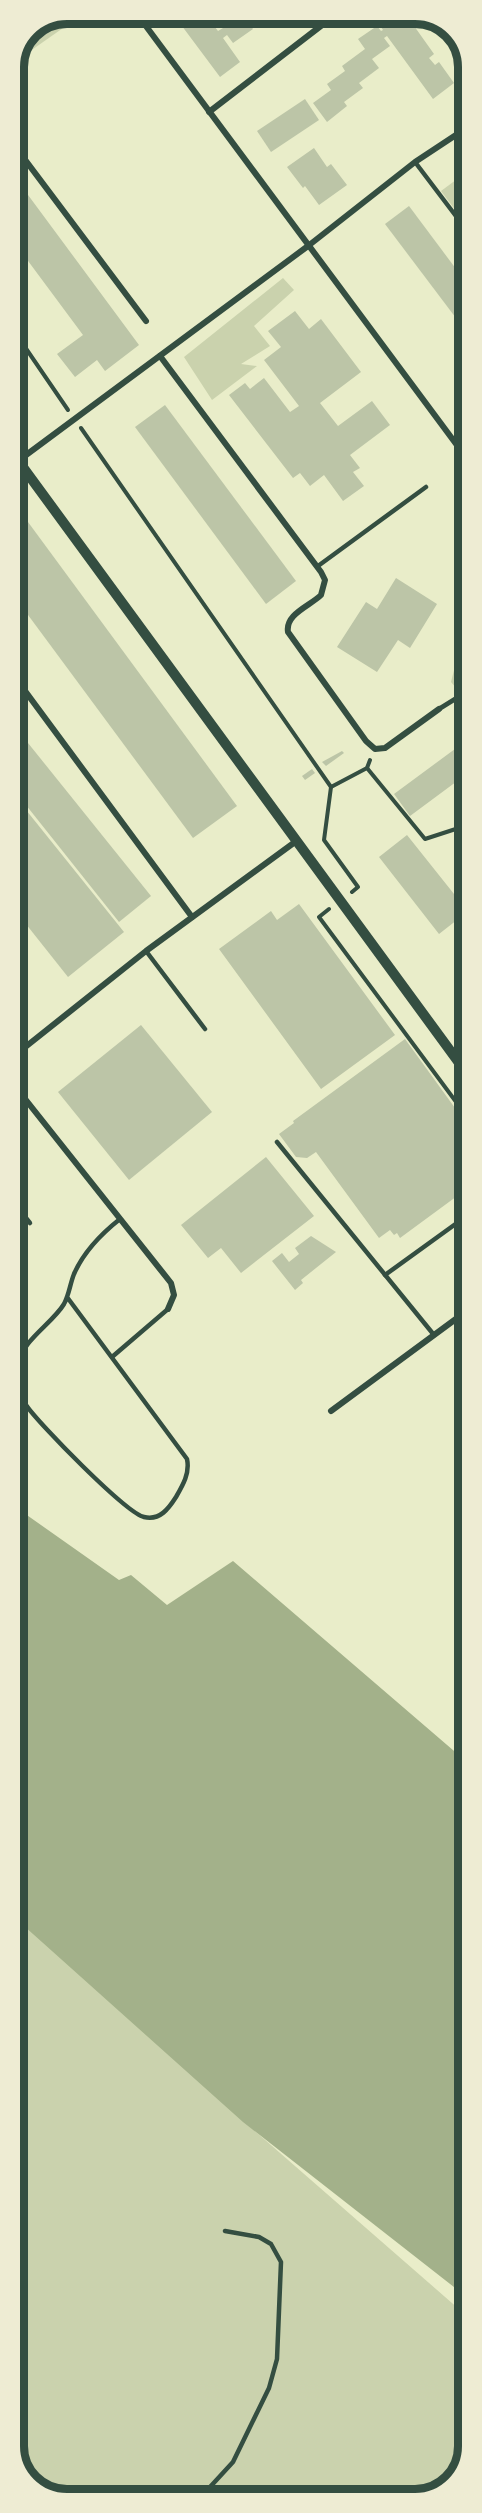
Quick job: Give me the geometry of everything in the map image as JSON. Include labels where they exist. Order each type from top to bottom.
[{"type":"street","points":[[144,24],[458,447]]},
{"type":"street","points":[[209,112],[323,24]]},
{"type":"street","points":[[24,452],[160,356],[308,246],[415,162],[458,134]]},
{"type":"street","points":[[24,158],[146,321]]},
{"type":"street","points":[[160,356],[318,566],[325,580],[321,595],[291,618],[287,627],[288,632],[366,741],[375,749],[385,748],[458,697]]},
{"type":"street","points":[[24,469],[458,1062]]},
{"type":"street","points":[[24,690],[192,917]]},
{"type":"street","points":[[24,1048],[146,951],[295,842]]},
{"type":"street","points":[[24,1098],[171,1283],[174,1295],[168,1309]]},
{"type":"street","points":[[331,1411],[458,1317]]},
{"type":"lane","points":[[415,162],[458,219]]},
{"type":"lane","points":[[318,566],[426,487]]},
{"type":"lane","points":[[146,951],[205,1029]]},
{"type":"lane","points":[[277,1142],[434,1335]]},
{"type":"lane","points":[[24,1216],[30,1223]]},
{"type":"lane","points":[[24,1351],[61,1308],[67,1298],[76,1271],[90,1248],[120,1219]]},
{"type":"lane","points":[[385,1275],[458,1222]]},
{"type":"lane","points":[[24,1398],[32,1412],[96,1479],[138,1514],[144,1517],[156,1517],[164,1513],[180,1490],[188,1467],[187,1459],[67,1298]]},
{"type":"lane","points":[[112,1357],[168,1309]]},
{"type":"lane","points":[[208,2489],[233,2462],[269,2388],[277,2359],[281,2262],[271,2244],[259,2237],[225,2231]]},
{"type":"path","points":[[24,346],[42,373]]},
{"type":"path","points":[[93,445],[331,787],[367,768],[375,749]]},
{"type":"path","points":[[367,768],[424,839],[458,828]]},
{"type":"shaded area","points":[[69,24],[26,54],[31,43],[43,31]]},
{"type":"shaded area","points":[[458,178],[458,214],[441,191]]},
{"type":"shaded area","points":[[283,278],[294,290],[254,326],[270,346],[241,364],[257,366],[212,400],[184,357]]},
{"type":"shaded area","points":[[458,654],[458,690],[451,682]]},
{"type":"shaded area","points":[[24,1513],[119,1580],[131,1575],[167,1605],[233,1561],[458,1754],[458,2290],[243,2122],[24,1926]]},
{"type":"shaded area","points":[[24,1925],[458,2308],[458,2446],[455,2462],[441,2480],[434,2485],[420,2489],[65,2489],[51,2486],[33,2472],[24,2451]]},
{"type":"building","points":[[180,24],[213,24],[218,31],[223,28],[220,24],[249,24],[253,29],[233,43],[227,35],[223,38],[240,62],[220,77]]},
{"type":"building","points":[[379,24],[413,24],[434,54],[429,58],[435,65],[439,62],[454,83],[433,99],[387,36],[384,38],[390,46],[372,59],[379,68],[359,83],[363,88],[344,102],[347,106],[327,122],[313,103],[331,90],[327,84],[345,71],[342,66],[365,49],[358,39],[377,26],[381,31],[383,30]]},
{"type":"building","points":[[305,99],[319,120],[271,152],[257,131]]},
{"type":"building","points":[[314,148],[327,167],[331,164],[347,185],[319,205],[287,167]]},
{"type":"building","points":[[24,190],[139,345],[105,371],[97,360],[75,377],[57,354],[83,335],[24,255]]},
{"type":"building","points":[[409,206],[458,272],[458,321],[385,224]]},
{"type":"building","points":[[295,311],[309,329],[321,319],[361,372],[320,403],[338,426],[372,401],[390,425],[350,455],[360,468],[353,472],[364,486],[343,501],[324,475],[310,486],[300,473],[293,478],[229,395],[245,383],[250,389],[264,378],[290,412],[299,406],[264,360],[281,347],[268,331]]},
{"type":"building","points":[[165,405],[296,581],[266,604],[135,427]]},
{"type":"building","points":[[24,517],[237,806],[193,838],[24,610]]},
{"type":"building","points":[[396,578],[437,604],[410,648],[398,640],[377,672],[337,647],[366,602],[377,609]]},
{"type":"building","points":[[28,743],[151,896],[119,922],[24,803],[24,746]]},
{"type":"building","points":[[458,747],[458,780],[410,816],[394,794]]},
{"type":"building","points":[[342,751],[344,753],[326,766],[322,762]]},
{"type":"building","points":[[312,769],[315,773],[305,780],[302,776]]},
{"type":"building","points":[[24,807],[124,932],[68,977],[24,922]]},
{"type":"building","points":[[407,835],[454,894],[458,891],[458,919],[439,934],[379,857]]},
{"type":"building","points":[[299,904],[395,1035],[321,1089],[219,949],[271,911],[277,920]]},
{"type":"building","points":[[141,1025],[212,1112],[129,1180],[58,1092]]},
{"type":"building","points":[[405,1039],[458,1112],[458,1195],[400,1238],[397,1233],[394,1235],[390,1230],[379,1238],[316,1152],[307,1158],[296,1157],[279,1134],[294,1123],[293,1121]]},
{"type":"building","points":[[266,1157],[314,1216],[241,1273],[221,1248],[208,1258],[181,1225]]},
{"type":"building","points":[[311,1236],[336,1252],[301,1280],[303,1283],[295,1290],[272,1261],[282,1253],[289,1262],[299,1254],[295,1248]]}]
